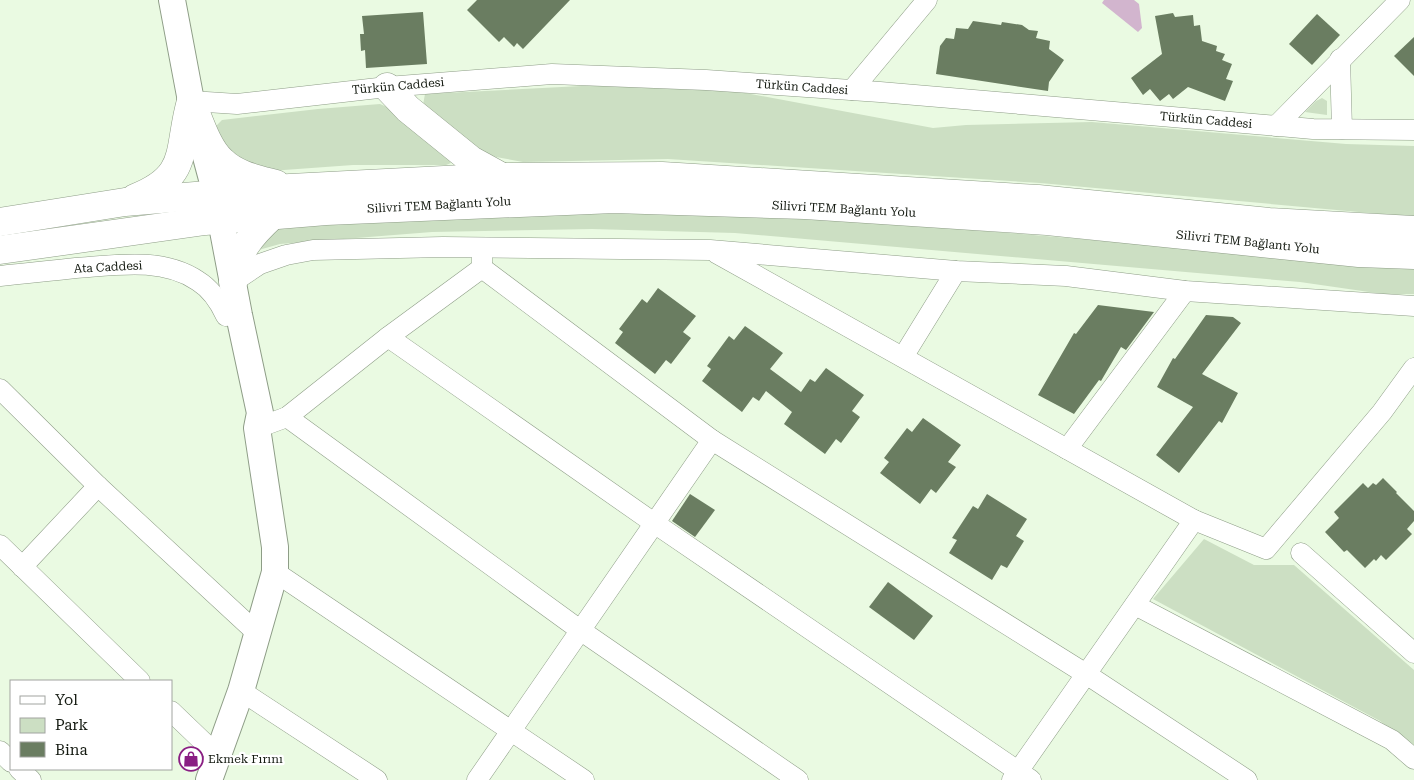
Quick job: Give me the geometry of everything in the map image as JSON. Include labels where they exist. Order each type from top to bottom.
[{"type":"highway","points":[[387,86],[408,108],[470,160],[502,177]]},
{"type":"highway","points":[[191,101],[211,146],[221,161],[233,170],[290,188]]},
{"type":"highway","points":[[125,202],[159,187],[174,170],[183,144],[185,122],[191,101]]},
{"type":"highway","name":"Silivri TEM Bağlantı Yolu","points":[[211,208],[290,188],[502,177],[662,176],[1038,199],[1269,222],[1414,230]]},
{"type":"highway","name":"Silivri TEM Bağlantı Yolu","points":[[211,208],[273,215],[396,207],[605,199],[806,205],[1047,222],[1359,253],[1414,255]]},
{"type":"highway","points":[[0,222],[125,202],[211,208]]},
{"type":"highway","points":[[0,250],[211,208]]},
{"type":"highway","points":[[233,282],[238,258],[255,233],[273,215]]},
{"type":"main road","points":[[172,0],[211,208],[226,316],[247,415],[257,428]]},
{"type":"main road","points":[[211,208],[233,282],[260,413],[257,428],[275,547],[275,572],[258,634],[241,691],[214,768]]},
{"type":"street","points":[[852,90],[927,0]]},
{"type":"street","points":[[1276,126],[1400,0]]},
{"type":"street","points":[[1340,59],[1342,129]]},
{"type":"street","name":"Türkün Caddesi","points":[[191,101],[238,104],[387,86],[552,74],[706,80],[852,90],[1276,126],[1414,130]]},
{"type":"street","points":[[233,282],[260,264],[286,254],[313,250],[482,258],[710,250],[956,270],[1066,276],[1185,291],[1414,306]]},
{"type":"street","points":[[710,250],[1194,520],[1266,549],[1382,412],[1414,368]]},
{"type":"street","points":[[257,428],[287,417],[388,337],[482,258]]},
{"type":"street","points":[[482,258],[712,440],[1086,674],[1247,780]]},
{"type":"street","name":"Ata Caddesi","points":[[0,276],[113,265],[157,265],[198,280],[220,304],[226,316]]},
{"type":"street","points":[[903,357],[956,270]]},
{"type":"street","points":[[1067,449],[1185,291]]},
{"type":"street","points":[[388,337],[1020,777],[1086,674],[1194,520]]},
{"type":"street","points":[[0,390],[98,486],[258,634]]},
{"type":"street","points":[[287,417],[580,630],[798,780]]},
{"type":"street","points":[[477,780],[712,440]]},
{"type":"street","points":[[22,567],[98,486]]},
{"type":"street","points":[[0,545],[139,680]]},
{"type":"street","points":[[1301,553],[1414,653]]},
{"type":"street","points":[[275,572],[584,780]]},
{"type":"street","points":[[1135,605],[1392,740],[1414,759]]},
{"type":"street","points":[[241,691],[376,780]]},
{"type":"street","points":[[172,712],[214,768]]},
{"type":"street","points":[[19,770],[31,780]]},
{"type":"green space","points":[[640,83],[719,88],[933,128],[966,125],[1092,122],[1346,144],[1414,146],[1414,217],[1040,183],[668,159],[523,162],[496,157],[471,146],[423,105],[425,94]]},
{"type":"green space","points":[[1322,98],[1327,101],[1327,115],[1305,112],[1316,101]]},
{"type":"green space","points":[[380,104],[401,113],[443,150],[451,163],[446,165],[353,165],[270,171],[226,156],[212,130],[222,120]]},
{"type":"green space","points":[[644,209],[896,224],[1414,267],[1414,294],[1383,294],[1300,282],[735,233],[592,229],[432,232],[280,244],[248,253],[274,228],[369,220]]},
{"type":"green space","points":[[1204,539],[1254,565],[1294,565],[1414,670],[1414,748],[1380,721],[1153,599]]},
{"type":"shaded area","points":[[1104,0],[1134,0],[1139,4],[1142,28],[1138,32],[1102,3]]},
{"type":"building","points":[[477,0],[570,0],[523,49],[517,43],[514,47],[504,37],[499,42],[467,10]]},
{"type":"building","points":[[423,12],[427,64],[366,68],[365,50],[361,51],[360,34],[364,34],[362,16]]},
{"type":"building","points":[[1173,13],[1175,17],[1193,15],[1194,26],[1200,25],[1202,41],[1217,46],[1216,51],[1225,54],[1222,60],[1232,64],[1226,79],[1233,81],[1225,101],[1188,87],[1173,99],[1169,94],[1160,101],[1150,89],[1143,95],[1131,78],[1162,54],[1155,16]]},
{"type":"building","points":[[1317,14],[1340,35],[1312,65],[1289,44]]},
{"type":"building","points":[[973,21],[1001,25],[1002,22],[1022,25],[1029,30],[1038,31],[1036,38],[1050,41],[1049,49],[1064,60],[1049,82],[1048,91],[936,74],[940,46],[946,38],[954,39],[956,28],[968,29]]},
{"type":"building","points":[[1414,37],[1414,76],[1394,56]]},
{"type":"building","points":[[658,288],[696,316],[683,332],[691,338],[671,364],[666,360],[655,374],[615,343],[623,332],[619,329],[642,299],[647,303]]},
{"type":"building","points":[[1098,305],[1154,312],[1126,350],[1121,347],[1101,381],[1099,380],[1074,414],[1038,395],[1074,333],[1076,334]]},
{"type":"building","points":[[1206,315],[1233,317],[1241,323],[1202,374],[1238,393],[1222,423],[1219,421],[1179,473],[1156,455],[1193,407],[1157,387],[1173,358],[1175,359]]},
{"type":"building","points":[[745,326],[783,353],[770,369],[801,392],[810,379],[815,382],[826,368],[864,395],[852,411],[860,417],[841,443],[836,439],[825,454],[784,424],[792,412],[766,391],[759,401],[753,397],[742,412],[702,381],[711,369],[707,366],[729,336],[734,340]]},
{"type":"building","points":[[923,418],[961,445],[948,462],[956,467],[936,493],[931,489],[920,504],[880,473],[889,462],[884,458],[907,428],[912,432]]},
{"type":"building","points":[[1383,478],[1414,511],[1414,521],[1407,529],[1412,534],[1386,560],[1381,555],[1376,561],[1374,559],[1365,568],[1347,550],[1344,552],[1325,532],[1339,518],[1334,512],[1363,483],[1368,488],[1373,483],[1376,485]]},
{"type":"building","points":[[690,494],[715,510],[695,537],[672,521]]},
{"type":"building","points":[[987,494],[1027,519],[1016,536],[1024,541],[1007,568],[1001,565],[992,580],[949,553],[957,540],[952,538],[973,506],[978,509]]},
{"type":"building","points":[[888,582],[933,616],[914,640],[869,607]]},
{"type":"place","name":"Ekmek Fırını","points":[[191,759]]}]
